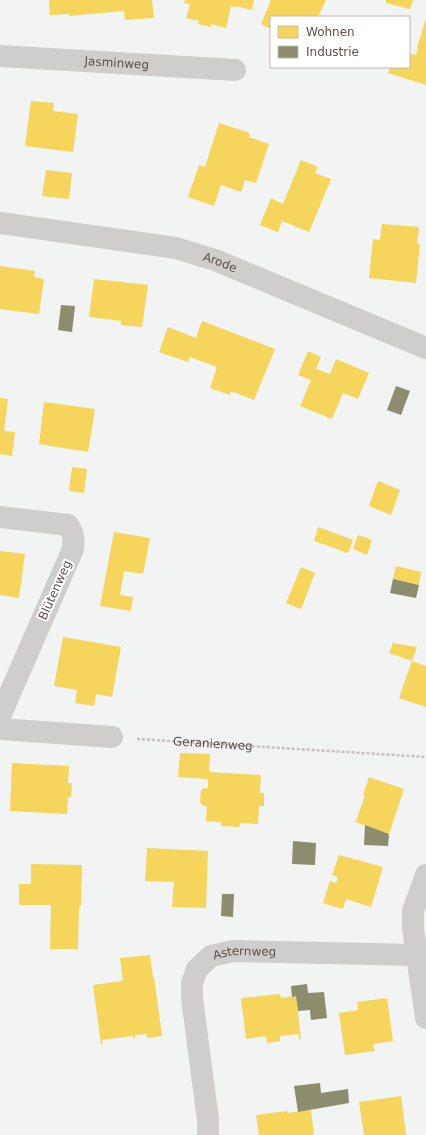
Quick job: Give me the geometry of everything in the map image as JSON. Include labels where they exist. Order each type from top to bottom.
[{"type":"street","name":"Jasminweg","points":[[0,56],[234,70]]},
{"type":"street","name":"Arode","points":[[0,223],[176,248],[215,260],[426,348]]},
{"type":"street","name":"Blütenweg","points":[[0,516],[68,525],[72,531],[74,539],[73,549],[0,716]]},
{"type":"street","points":[[0,729],[112,737]]},
{"type":"street","points":[[426,875],[412,911],[419,927],[417,955],[426,1018]]},
{"type":"street","name":"Asternweg","points":[[208,1135],[208,1120],[192,998],[192,983],[198,968],[211,956],[233,951],[417,955]]},
{"type":"path","name":"Geranienweg","points":[[112,737],[426,757]]},
{"type":"building: Wohnen","points":[[49,0],[152,0],[154,18],[125,20],[124,11],[69,16],[69,14],[50,15]]},
{"type":"building: Wohnen","points":[[185,0],[254,0],[252,10],[231,6],[226,28],[211,24],[211,27],[198,24],[199,21],[186,18],[190,4],[184,3]]},
{"type":"building: Wohnen","points":[[271,0],[326,0],[318,16],[270,16],[270,28],[261,24]]},
{"type":"building: Wohnen","points":[[386,0],[413,0],[410,9],[386,3]]},
{"type":"building: Wohnen","points":[[426,18],[426,85],[388,73],[390,68],[410,68],[410,53],[416,55]]},
{"type":"building: Wohnen","points":[[31,101],[54,103],[53,111],[78,114],[73,152],[25,146]]},
{"type":"building: Wohnen","points":[[219,123],[250,133],[249,137],[269,144],[256,183],[245,180],[241,192],[221,185],[214,206],[188,197],[199,165],[205,167]]},
{"type":"building: Wohnen","points":[[301,160],[318,167],[315,173],[331,179],[309,232],[282,221],[278,232],[260,225],[271,198],[283,204]]},
{"type":"building: Wohnen","points":[[46,170],[72,173],[69,199],[42,196]]},
{"type":"building: Wohnen","points":[[382,224],[419,227],[417,244],[420,244],[416,283],[369,278],[373,239],[380,240]]},
{"type":"building: Wohnen","points":[[0,266],[35,271],[34,277],[44,279],[39,314],[0,309]]},
{"type":"building: Wohnen","points":[[94,279],[148,285],[142,327],[121,325],[121,321],[89,317]]},
{"type":"building: Wohnen","points":[[202,321],[275,349],[254,400],[231,391],[230,395],[210,388],[217,367],[190,357],[188,362],[159,352],[168,327],[196,338]]},
{"type":"building: Wohnen","points":[[308,351],[321,357],[316,369],[330,374],[336,359],[369,373],[358,399],[343,393],[332,419],[300,406],[311,380],[298,375]]},
{"type":"building: Wohnen","points":[[0,398],[8,399],[4,431],[15,432],[12,456],[0,454]]},
{"type":"building: Wohnen","points":[[44,402],[95,409],[88,452],[39,444]]},
{"type":"building: Wohnen","points":[[72,467],[87,469],[84,493],[69,491]]},
{"type":"building: Wohnen","points":[[378,481],[400,490],[391,515],[369,506]]},
{"type":"building: Wohnen","points":[[318,527],[353,540],[348,553],[314,541]]},
{"type":"building: Wohnen","points":[[114,532],[150,538],[143,574],[124,571],[120,595],[133,597],[131,611],[100,606]]},
{"type":"building: Wohnen","points":[[358,535],[372,540],[367,555],[353,549]]},
{"type":"building: Wohnen","points":[[0,551],[25,554],[19,598],[0,595]]},
{"type":"building: Wohnen","points":[[396,566],[421,572],[419,585],[393,579]]},
{"type":"building: Wohnen","points":[[301,567],[315,573],[301,609],[286,603]]},
{"type":"building: Wohnen","points":[[63,637],[121,647],[112,697],[96,694],[94,706],[75,703],[77,690],[54,686]]},
{"type":"building: Wohnen","points":[[393,643],[417,647],[412,661],[389,653]]},
{"type":"building: Wohnen","points":[[412,661],[426,666],[426,707],[399,698]]},
{"type":"building: Wohnen","points":[[180,753],[210,754],[209,772],[261,775],[260,793],[264,793],[264,806],[259,806],[258,824],[240,823],[239,827],[221,826],[221,822],[206,821],[207,806],[203,806],[200,802],[201,790],[208,788],[208,779],[178,777]]},
{"type":"building: Wohnen","points":[[12,763],[69,766],[68,783],[72,783],[71,797],[68,797],[67,814],[10,811]]},
{"type":"building: Wohnen","points":[[369,777],[404,789],[389,834],[353,821],[356,821],[365,796],[363,795]]},
{"type":"building: Wohnen","points":[[147,848],[208,851],[206,908],[172,907],[174,882],[145,881]]},
{"type":"building: Wohnen","points":[[339,855],[383,867],[371,907],[346,899],[343,909],[323,903],[330,881],[336,883],[338,877],[332,875]]},
{"type":"building: Wohnen","points":[[31,864],[82,865],[78,949],[50,949],[51,905],[19,905],[19,884],[31,884]]},
{"type":"building: Wohnen","points":[[150,955],[162,1036],[147,1038],[147,1034],[135,1035],[135,1039],[133,1036],[102,1040],[103,1044],[101,1044],[93,985],[123,981],[120,958]]},
{"type":"building: Wohnen","points":[[280,994],[281,998],[296,996],[301,1039],[299,1039],[299,1034],[280,1036],[280,1041],[267,1043],[266,1036],[246,1039],[241,998]]},
{"type":"building: Wohnen","points":[[387,998],[393,1041],[373,1044],[375,1051],[345,1055],[339,1013],[358,1010],[357,1002]]},
{"type":"building: Wohnen","points":[[401,1096],[406,1135],[364,1135],[359,1102]]},
{"type":"building: Wohnen","points":[[311,1110],[314,1135],[259,1135],[256,1115]]},
{"type":"building: Industrie","points":[[61,305],[75,306],[72,332],[58,330]]},
{"type":"building: Industrie","points":[[396,386],[410,391],[401,415],[387,410]]},
{"type":"building: Industrie","points":[[393,579],[419,585],[416,598],[390,593]]},
{"type":"building: Industrie","points":[[365,825],[389,834],[388,846],[364,845]]},
{"type":"building: Industrie","points":[[293,841],[316,843],[315,865],[292,864]]},
{"type":"building: Industrie","points":[[222,894],[234,894],[233,917],[221,916]]},
{"type":"building: Industrie","points":[[307,984],[308,993],[324,992],[327,1018],[311,1020],[310,1010],[298,1011],[296,996],[292,997],[291,986]]},
{"type":"building: Industrie","points":[[320,1083],[321,1093],[348,1089],[349,1103],[298,1112],[294,1086]]}]
